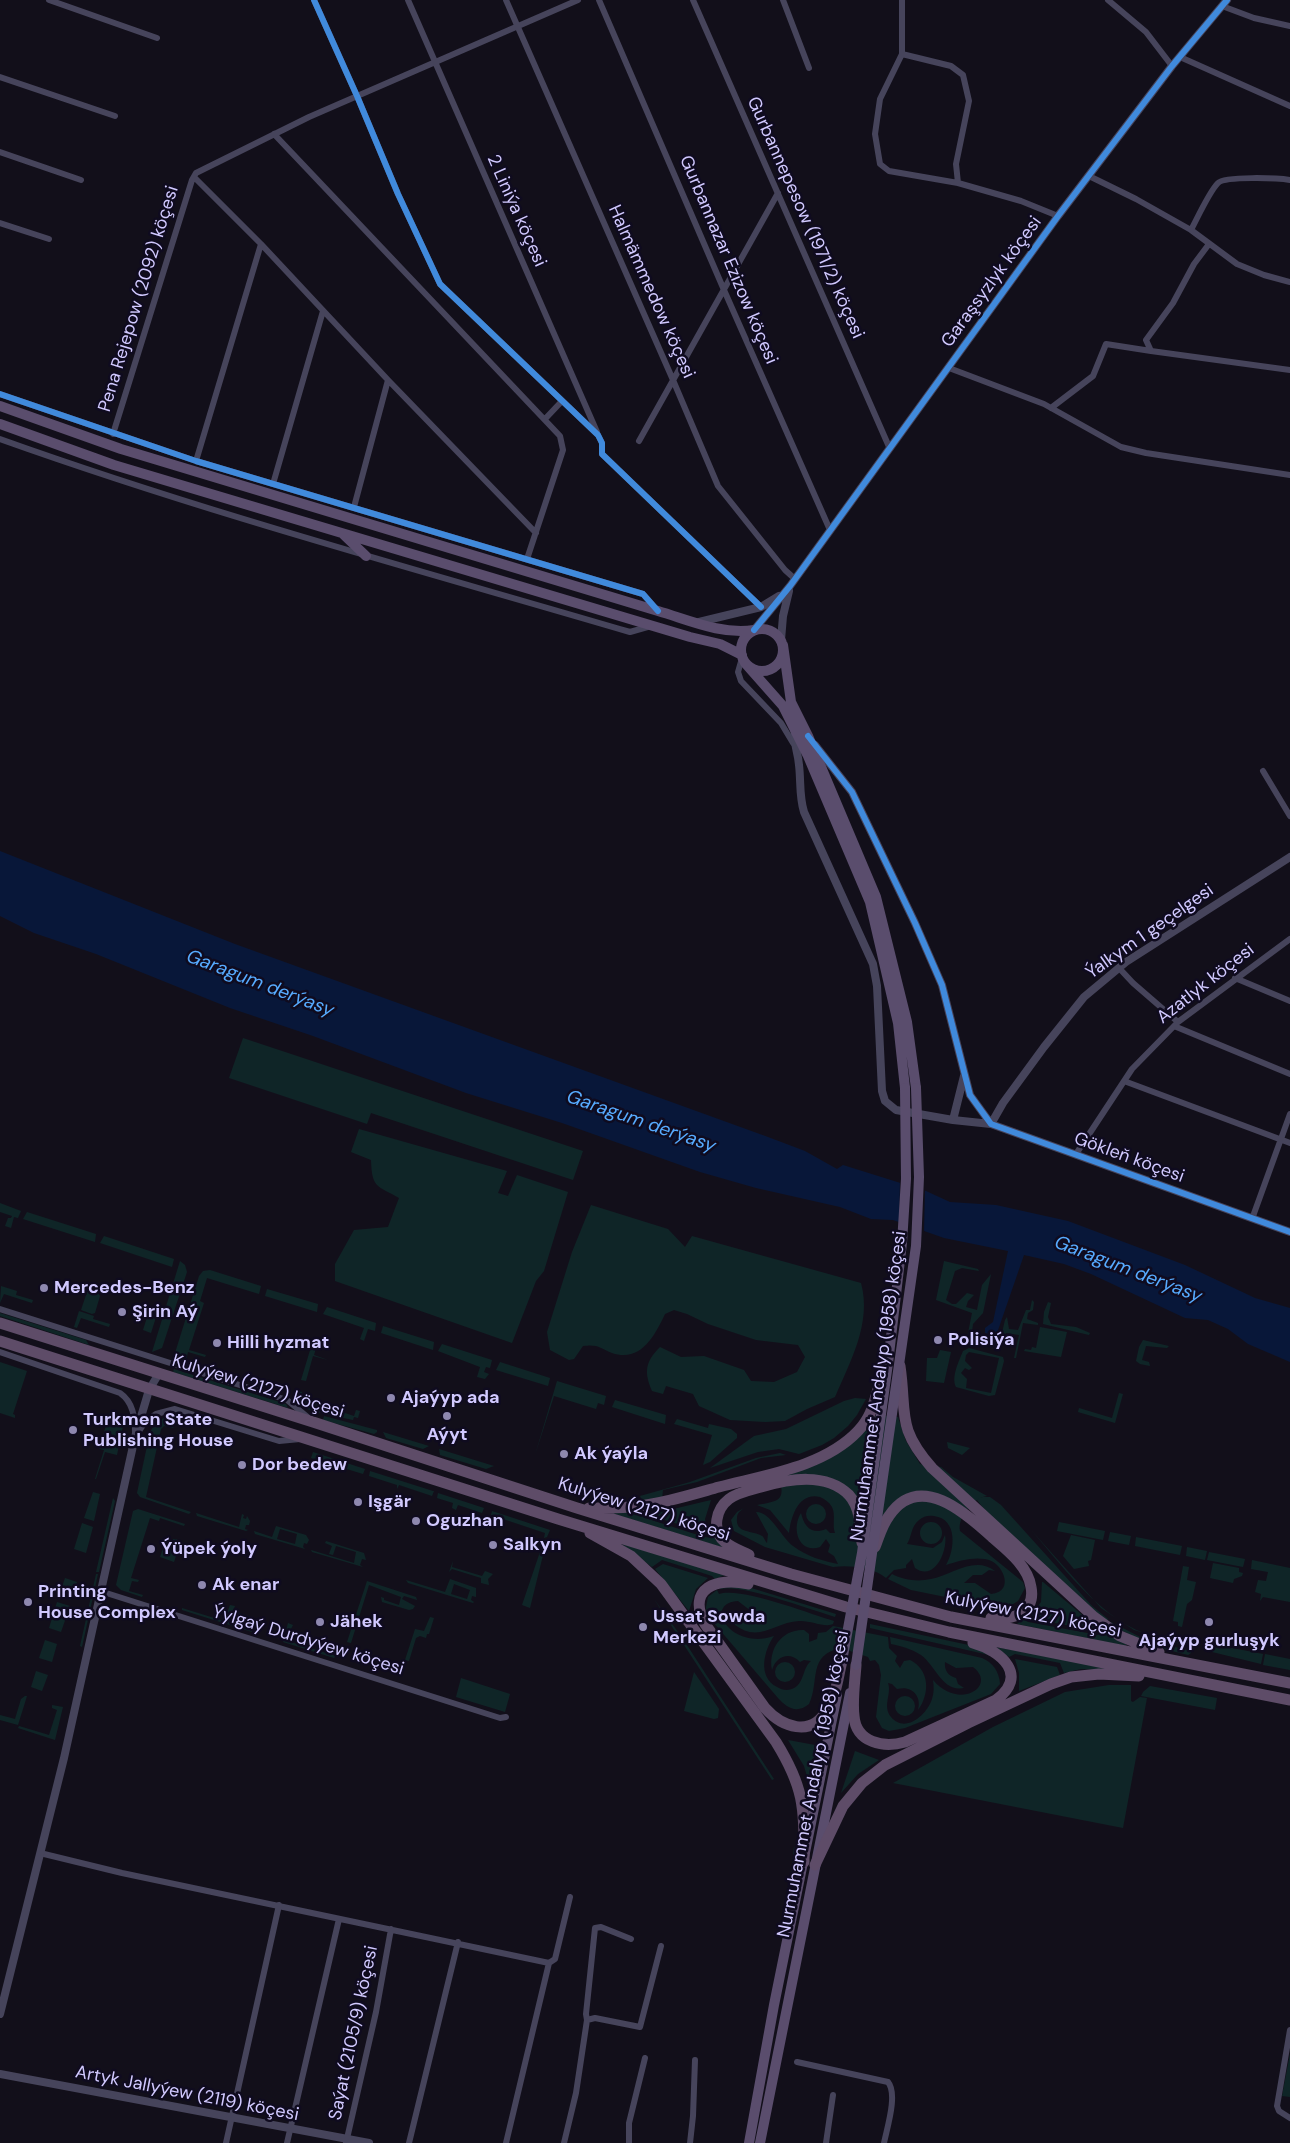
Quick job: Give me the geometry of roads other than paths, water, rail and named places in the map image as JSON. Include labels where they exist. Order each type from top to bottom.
[{"type":"highway","name":"Kulyýew (2127) köçesi","points":[[0,1323],[577,1508],[791,1574],[952,1617],[1290,1684]]},
{"type":"highway","name":"Kulyýew (2127) köçesi","points":[[0,1341],[149,1390],[204,1405],[789,1591],[846,1607],[949,1632],[1290,1700]]},
{"type":"highway","points":[[791,1574],[778,1565],[732,1546],[722,1539],[716,1522],[718,1512],[728,1500],[820,1457],[840,1446],[858,1431],[872,1411],[882,1376],[894,1364]]},
{"type":"highway","points":[[894,1364],[908,1433],[914,1445],[932,1468],[1021,1565],[1031,1585],[1030,1602],[1023,1612],[1012,1618],[1003,1620],[970,1615],[952,1617]]},
{"type":"highway","points":[[577,1508],[644,1506],[771,1479],[812,1480],[829,1483],[842,1489],[853,1502],[867,1553]]},
{"type":"highway","points":[[867,1553],[888,1517],[897,1507],[910,1499],[930,1497],[944,1500],[977,1516],[1106,1627],[1135,1644],[1196,1665]]},
{"type":"highway","points":[[574,1523],[630,1556],[661,1584],[776,1742],[791,1767],[800,1791],[810,1863]]},
{"type":"highway","points":[[789,1591],[773,1592],[736,1581],[716,1583],[707,1588],[702,1596],[700,1608],[702,1618],[764,1708],[786,1725],[807,1726],[825,1714],[830,1705],[842,1661]]},
{"type":"highway","points":[[856,1665],[853,1714],[857,1726],[865,1736],[876,1743],[888,1746],[905,1742],[996,1700],[1009,1686],[1011,1679],[1010,1669],[999,1654],[980,1644],[960,1639],[949,1632]]},
{"type":"highway","points":[[810,1863],[843,1806],[862,1783],[885,1766],[968,1723],[1051,1684],[1072,1677],[1099,1674],[1187,1679]]},
{"type":"main road","points":[[0,406],[120,449],[699,622],[713,628],[738,632],[766,629],[777,634],[782,642],[782,659],[772,669],[758,670],[720,644],[652,626],[114,465],[0,424]]},
{"type":"main road","points":[[341,533],[366,556]]},
{"type":"main road","points":[[743,659],[742,645],[744,639],[754,630]]},
{"type":"main road","name":"Nurmuhammet Andalyp (1958) köçesi","points":[[749,2143],[774,2005],[810,1863],[856,1665],[867,1553],[894,1364],[917,1238],[919,1150],[916,1088],[907,1022],[876,897],[808,736],[791,702],[782,642]]},
{"type":"main road","name":"Nurmuhammet Andalyp (1958) köçesi","points":[[743,659],[783,706],[808,756],[870,902],[898,1023],[905,1088],[905,1210],[894,1364]]},
{"type":"main road","name":"Nurmuhammet Andalyp (1958) köçesi","points":[[760,2143],[810,1863],[842,1661],[867,1553]]},
{"type":"street","points":[[49,0],[157,38]]},
{"type":"street","points":[[314,0],[398,194],[440,284],[598,435]]},
{"type":"street","name":"2 Liniýa köçesi","points":[[408,0],[602,443],[602,454],[761,606]]},
{"type":"street","name":"Halmämmedow köçesi","points":[[506,0],[718,486],[785,570],[795,579]]},
{"type":"street","name":"Pena Rejepow (2092) köçesi","points":[[113,434],[196,174],[274,134],[357,96],[578,0]]},
{"type":"street","name":"Gurbannazar Ezizow köçesi","points":[[599,0],[830,530]]},
{"type":"street","name":"Gurbannepesow (1971/2) köçesi","points":[[693,0],[890,449]]},
{"type":"street","points":[[783,0],[809,68]]},
{"type":"street","points":[[902,0],[902,54],[880,98],[875,134],[880,164],[890,171],[958,184],[1021,200],[1058,216]]},
{"type":"street","points":[[1108,0],[1146,32],[1172,66]]},
{"type":"street","points":[[1224,3],[1254,18],[1290,26]]},
{"type":"street","name":"Garaşsyzlyk köçesi","points":[[790,586],[1058,216],[1172,66],[1224,3]]},
{"type":"street","points":[[902,54],[951,66],[963,75],[969,101],[956,164],[958,184]]},
{"type":"street","points":[[1180,57],[1290,106]]},
{"type":"street","points":[[0,77],[115,116]]},
{"type":"street","points":[[274,134],[560,436],[563,450],[527,559]]},
{"type":"street","points":[[0,152],[81,180]]},
{"type":"street","points":[[1089,176],[1136,198],[1191,230],[1237,264],[1264,275],[1290,282]]},
{"type":"street","points":[[194,177],[261,244],[388,380],[536,533]]},
{"type":"street","points":[[1191,230],[1218,184],[1226,179],[1275,178],[1290,180]]},
{"type":"street","points":[[639,441],[778,193]]},
{"type":"street","points":[[0,223],[49,239]]},
{"type":"street","points":[[196,461],[261,244]]},
{"type":"street","points":[[1150,352],[1146,340],[1172,303],[1194,264],[1209,244]]},
{"type":"street","points":[[273,484],[324,311]]},
{"type":"street","points":[[1051,408],[1092,376],[1106,344],[1150,352],[1290,370]]},
{"type":"street","points":[[949,368],[1051,408],[1121,447],[1146,453],[1290,475]]},
{"type":"street","points":[[354,507],[388,380]]},
{"type":"street","points":[[0,394],[196,461],[643,594],[658,611]]},
{"type":"street","points":[[545,418],[562,401]]},
{"type":"street","points":[[0,439],[97,474],[366,556],[630,632],[652,626]]},
{"type":"street","points":[[699,622],[761,606],[773,600],[790,586]]},
{"type":"street","points":[[754,630],[790,586]]},
{"type":"street","points":[[782,642],[783,616],[790,586]]},
{"type":"street","points":[[743,659],[738,672],[741,681],[781,723],[793,742]]},
{"type":"street","points":[[793,742],[795,730]]},
{"type":"street","points":[[808,736],[852,792],[915,922],[942,985],[970,1095],[991,1124]]},
{"type":"street","name":"Gökleň köçesi","points":[[793,742],[799,763],[801,800],[804,812],[872,964],[877,986],[882,1091],[885,1101],[896,1110],[953,1120],[991,1124],[1290,1232]]},
{"type":"street","points":[[1263,771],[1290,816]]},
{"type":"street","name":"Ýalkym 1 geçelgesi","points":[[991,1124],[1002,1103],[1084,998],[1120,968],[1191,919],[1290,856]]},
{"type":"street","name":"Azatlyk köçesi","points":[[1076,1154],[1132,1069],[1176,1024],[1290,939]]},
{"type":"street","points":[[1120,968],[1176,1024],[1290,1074]]},
{"type":"street","points":[[1236,978],[1290,1001]]},
{"type":"street","points":[[953,1120],[964,1075]]},
{"type":"street","points":[[1124,1081],[1290,1143]]},
{"type":"street","points":[[1252,1219],[1290,1114]]},
{"type":"street","points":[[0,1309],[287,1400],[313,1422]]},
{"type":"street","points":[[94,1340],[109,1357]]},
{"type":"street","points":[[0,1352],[110,1388],[125,1396],[133,1413],[135,1437]]},
{"type":"street","points":[[0,2014],[64,1758],[135,1437],[149,1390],[165,1362]]},
{"type":"street","points":[[74,1376],[98,1373]]},
{"type":"street","points":[[204,1405],[212,1420]]},
{"type":"street","points":[[135,1437],[145,1422],[163,1410],[175,1409],[278,1442],[309,1439]]},
{"type":"street","name":"Ýylgaý Durdyýew köçesi","points":[[100,1591],[500,1718],[506,1717]]},
{"type":"street","points":[[40,1854],[549,1963]]},
{"type":"street","points":[[506,2143],[549,1963],[555,1959],[570,1897]]},
{"type":"street","points":[[226,2143],[279,1905]]},
{"type":"street","points":[[287,2143],[339,1919]]},
{"type":"street","points":[[564,2143],[576,2092],[587,2020],[586,2014],[595,1928],[601,1927],[631,1939]]},
{"type":"street","name":"Saýat (2105/9) köçesi","points":[[347,2141],[376,2012],[391,1929]]},
{"type":"street","points":[[409,2143],[458,1942]]},
{"type":"street","points":[[587,2020],[595,2018],[638,2028],[642,2025],[662,1946]]},
{"type":"street","points":[[1290,2030],[1277,2106],[1279,2111],[1290,2118]]},
{"type":"street","points":[[629,2143],[630,2119],[645,2058]]},
{"type":"street","points":[[690,2143],[695,2060]]},
{"type":"street","points":[[798,2062],[885,2080],[891,2084],[892,2097],[884,2143]]},
{"type":"street","name":"Artyk Jallyýew (2119) köçesi","points":[[0,2074],[290,2128],[347,2141],[369,2143]]},
{"type":"street","points":[[826,2143],[833,2094]]},
{"type":"water","name":"Garagum derýasy","points":[[0,851],[235,944],[805,1151],[837,1169],[843,1165],[926,1191],[950,1202],[996,1205],[1068,1221],[1185,1265],[1255,1298],[1290,1308],[1290,1362],[1248,1344],[1228,1329],[1208,1320],[1185,1318],[1091,1274],[1064,1264],[1024,1255],[996,1336],[985,1333],[985,1328],[993,1322],[1008,1251],[944,1238],[893,1220],[871,1219],[840,1207],[756,1188],[700,1172],[562,1123],[466,1093],[313,1036],[230,1008],[96,954],[34,933],[0,916]]},
{"type":"place","name":"Mercedes-Benz","points":[[44,1288]]},
{"type":"place","name":"Şirin Aý","points":[[122,1312]]},
{"type":"place","name":"Polisiýa","points":[[938,1340]]},
{"type":"place","name":"Hilli hyzmat","points":[[217,1343]]},
{"type":"place","name":"Ajaýyp ada","points":[[391,1398]]},
{"type":"place","name":"Aýyt","points":[[447,1416]]},
{"type":"place","name":"Turkmen State Publishing House","points":[[73,1430]]},
{"type":"place","name":"Ak ýaýla","points":[[564,1454]]},
{"type":"place","name":"Dor bedew","points":[[242,1465]]},
{"type":"place","name":"Işgär","points":[[358,1502]]},
{"type":"place","name":"Oguzhan","points":[[416,1521]]},
{"type":"place","name":"Salkyn","points":[[493,1545]]},
{"type":"place","name":"Ýüpek ýoly","points":[[151,1549]]},
{"type":"place","name":"Ak enar","points":[[202,1585]]},
{"type":"place","name":"Printing House Complex","points":[[28,1602]]},
{"type":"place","name":"Jähek","points":[[320,1622]]},
{"type":"place","name":"Ajaýyp gurluşyk","points":[[1209,1622]]},
{"type":"place","name":"Ussat Sowda Merkezi","points":[[643,1627]]}]
